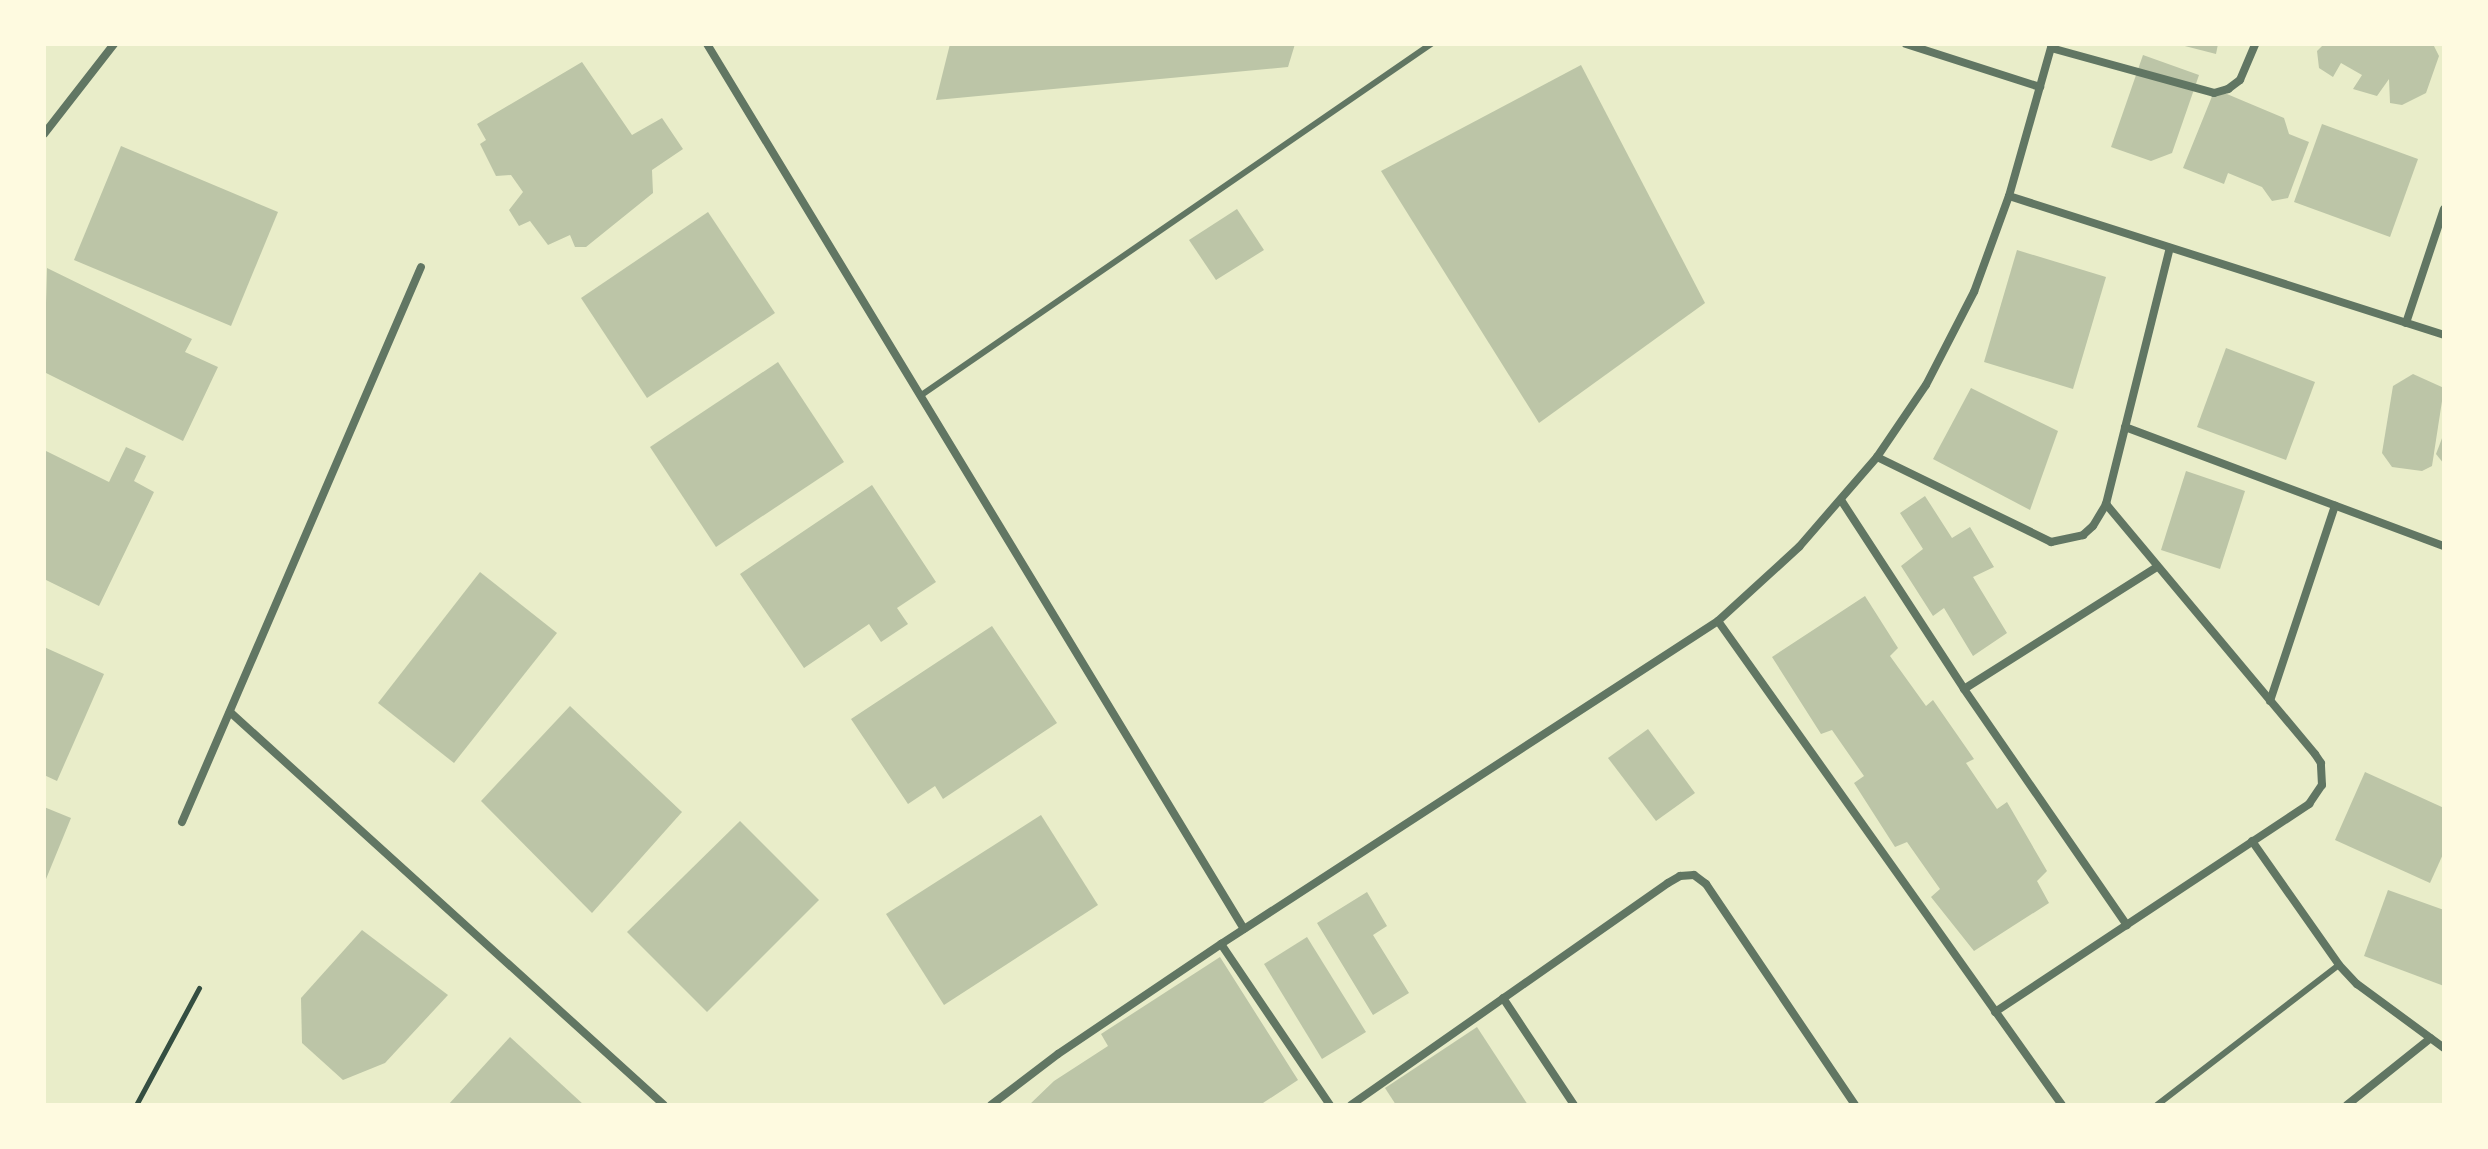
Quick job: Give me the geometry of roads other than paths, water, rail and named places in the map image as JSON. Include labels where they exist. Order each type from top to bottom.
[{"type":"street","points":[[44,134],[114,44]]},
{"type":"street","points":[[707,44],[1244,929]]},
{"type":"street","points":[[1906,44],[2040,87]]},
{"type":"street","points":[[991,1105],[1058,1054],[1221,944],[1718,621],[1799,547],[1877,457],[1926,385],[1974,292],[2009,196],[2052,46],[2214,93],[2228,89],[2240,80],[2255,44]]},
{"type":"street","points":[[2009,196],[2444,335]]},
{"type":"street","points":[[2406,323],[2444,209]]},
{"type":"street","points":[[1877,457],[2051,542],[2083,535],[2093,526],[2106,504],[2170,248]]},
{"type":"street","points":[[182,822],[421,267]]},
{"type":"street","points":[[2125,427],[2444,546]]},
{"type":"street","points":[[1841,500],[1964,689],[2127,925]]},
{"type":"street","points":[[1995,1012],[2309,804],[2322,785],[2321,763],[2106,504]]},
{"type":"street","points":[[2270,701],[2335,506]]},
{"type":"street","points":[[1964,689],[2157,567]]},
{"type":"street","points":[[1718,621],[2062,1105]]},
{"type":"street","points":[[230,712],[664,1105]]},
{"type":"street","points":[[2252,841],[2339,965],[2357,984],[2444,1048]]},
{"type":"street","points":[[1351,1105],[1668,883],[1680,876],[1694,875],[1706,884],[1855,1105]]},
{"type":"street","points":[[1221,944],[1330,1105]]},
{"type":"street","points":[[1503,998],[1574,1105]]},
{"type":"street","points":[[2347,1105],[2431,1038]]},
{"type":"lane","points":[[919,397],[1431,44]]},
{"type":"lane","points":[[2157,1105],[2339,965]]}]
